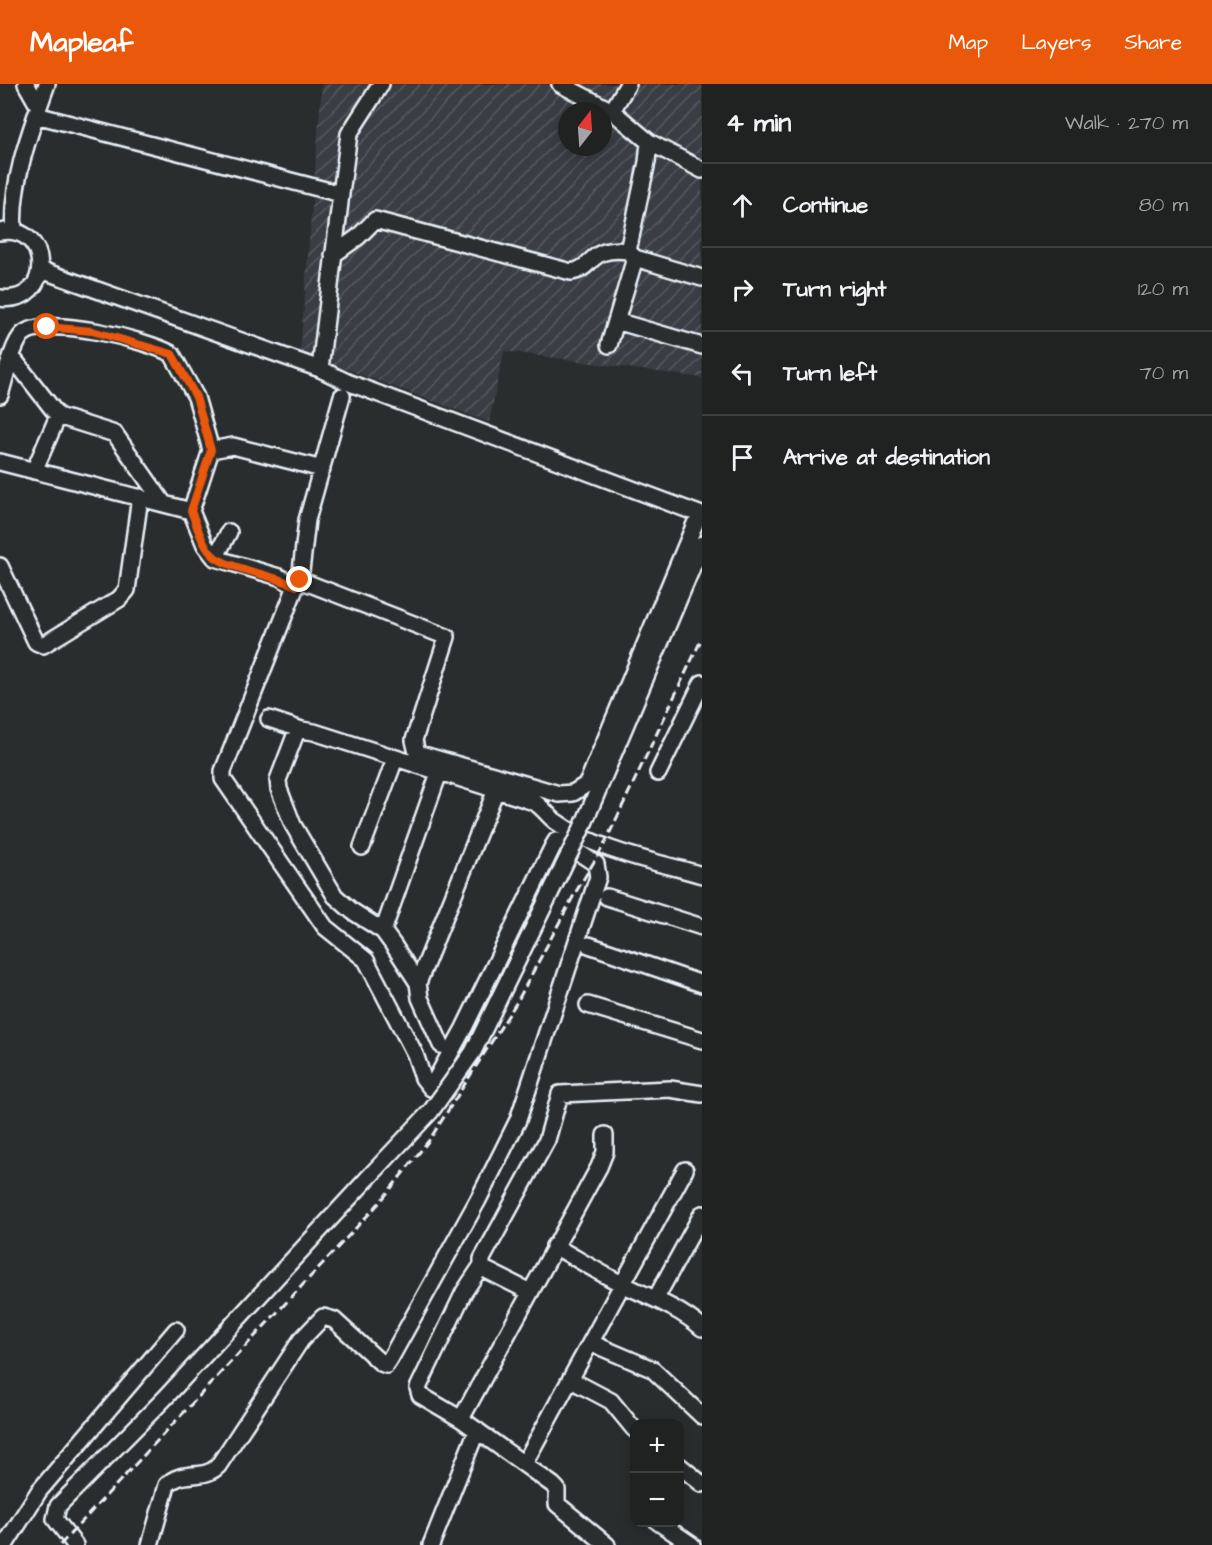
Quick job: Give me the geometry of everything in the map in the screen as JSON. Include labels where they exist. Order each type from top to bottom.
[{"type":"street","points":[[26,84],[38,111]]},
{"type":"street","points":[[0,298],[20,297],[30,290],[37,281],[40,270],[38,251],[32,243],[7,232],[18,183],[47,84]]},
{"type":"street","points":[[320,369],[349,134],[381,84]]},
{"type":"street","points":[[560,84],[595,102]]},
{"type":"street","points":[[628,84],[612,111],[649,142],[702,170]]},
{"type":"street","points":[[38,111],[341,194]]},
{"type":"street","points":[[609,345],[631,254],[649,142]]},
{"type":"street","points":[[333,255],[358,237],[375,220],[571,272],[580,270],[603,251],[631,254],[702,279]]},
{"type":"street","points":[[0,395],[21,336],[34,327],[92,331],[163,349],[172,354],[196,397],[211,450],[191,511],[205,545],[215,558],[298,583],[447,637],[414,740],[417,753],[559,794],[573,793],[587,784],[700,515],[346,382],[320,369],[40,270]]},
{"type":"street","points":[[616,321],[702,346]]},
{"type":"street","points":[[12,357],[58,416],[115,434],[164,504]]},
{"type":"street","points":[[150,1545],[167,1485],[180,1476],[212,1472],[218,1466],[301,1340],[316,1322],[323,1317],[334,1320],[386,1365],[478,1200],[518,1120],[598,877],[596,864],[561,841],[556,841],[464,1028],[431,1088],[423,1078],[415,1054],[366,960],[326,927],[223,779],[226,764],[298,583],[307,520],[342,396]]},
{"type":"street","points":[[34,471],[58,416]]},
{"type":"street","points":[[211,450],[233,446],[322,470]]},
{"type":"street","points":[[0,462],[191,511]]},
{"type":"street","points":[[0,566],[36,642],[43,645],[119,599],[127,590],[140,497]]},
{"type":"street","points":[[215,558],[229,532]]},
{"type":"street","points":[[75,1545],[55,1519],[58,1506],[165,1398],[431,1111],[473,1052],[582,828],[702,544]]},
{"type":"street","points":[[658,773],[702,684]]},
{"type":"street","points":[[269,719],[534,802],[553,820],[604,845],[702,874]]},
{"type":"street","points":[[302,730],[296,733],[280,770],[279,789],[283,803],[298,834],[335,896],[351,911],[383,931],[418,983],[420,998],[441,1045]]},
{"type":"street","points":[[362,847],[395,759]]},
{"type":"street","points":[[383,931],[439,773]]},
{"type":"street","points":[[418,983],[496,790]]},
{"type":"street","points":[[608,897],[702,927]]},
{"type":"street","points":[[589,945],[702,984]]},
{"type":"street","points":[[588,1005],[702,1040]]},
{"type":"street","points":[[607,1545],[557,1504],[557,1489],[525,1462],[461,1419],[420,1395],[418,1388],[464,1292],[482,1265],[482,1259],[547,1140],[560,1094],[670,1089],[702,1094]]},
{"type":"street","points":[[461,1419],[528,1291],[599,1167],[605,1152],[605,1135]]},
{"type":"street","points":[[525,1462],[591,1343],[621,1283],[685,1170]]},
{"type":"street","points":[[656,1298],[702,1214]]},
{"type":"street","points":[[554,1246],[621,1283],[656,1298],[689,1317],[702,1328]]},
{"type":"street","points":[[482,1265],[484,1269],[528,1291]]},
{"type":"street","points":[[5,1545],[39,1491],[176,1330]]},
{"type":"street","points":[[591,1343],[652,1369],[702,1416]]},
{"type":"street","points":[[571,1380],[612,1401],[630,1424]]},
{"type":"street","points":[[431,1545],[477,1430]]},
{"type":"street","points":[[684,1469],[702,1484]]},
{"type":"street","points":[[665,1527],[692,1545]]},
{"type":"shaded area","points":[[322,84],[702,84],[702,378],[504,351],[489,422],[300,352]]},
{"type":"railway","points":[[60,1545],[381,1201],[430,1139],[518,1000],[574,895],[604,845],[702,638]]},
{"type":"route","points":[[47,327],[92,331],[163,349],[172,354],[196,397],[211,450],[191,511],[205,545],[215,558],[279,577],[296,586],[300,580]]}]
